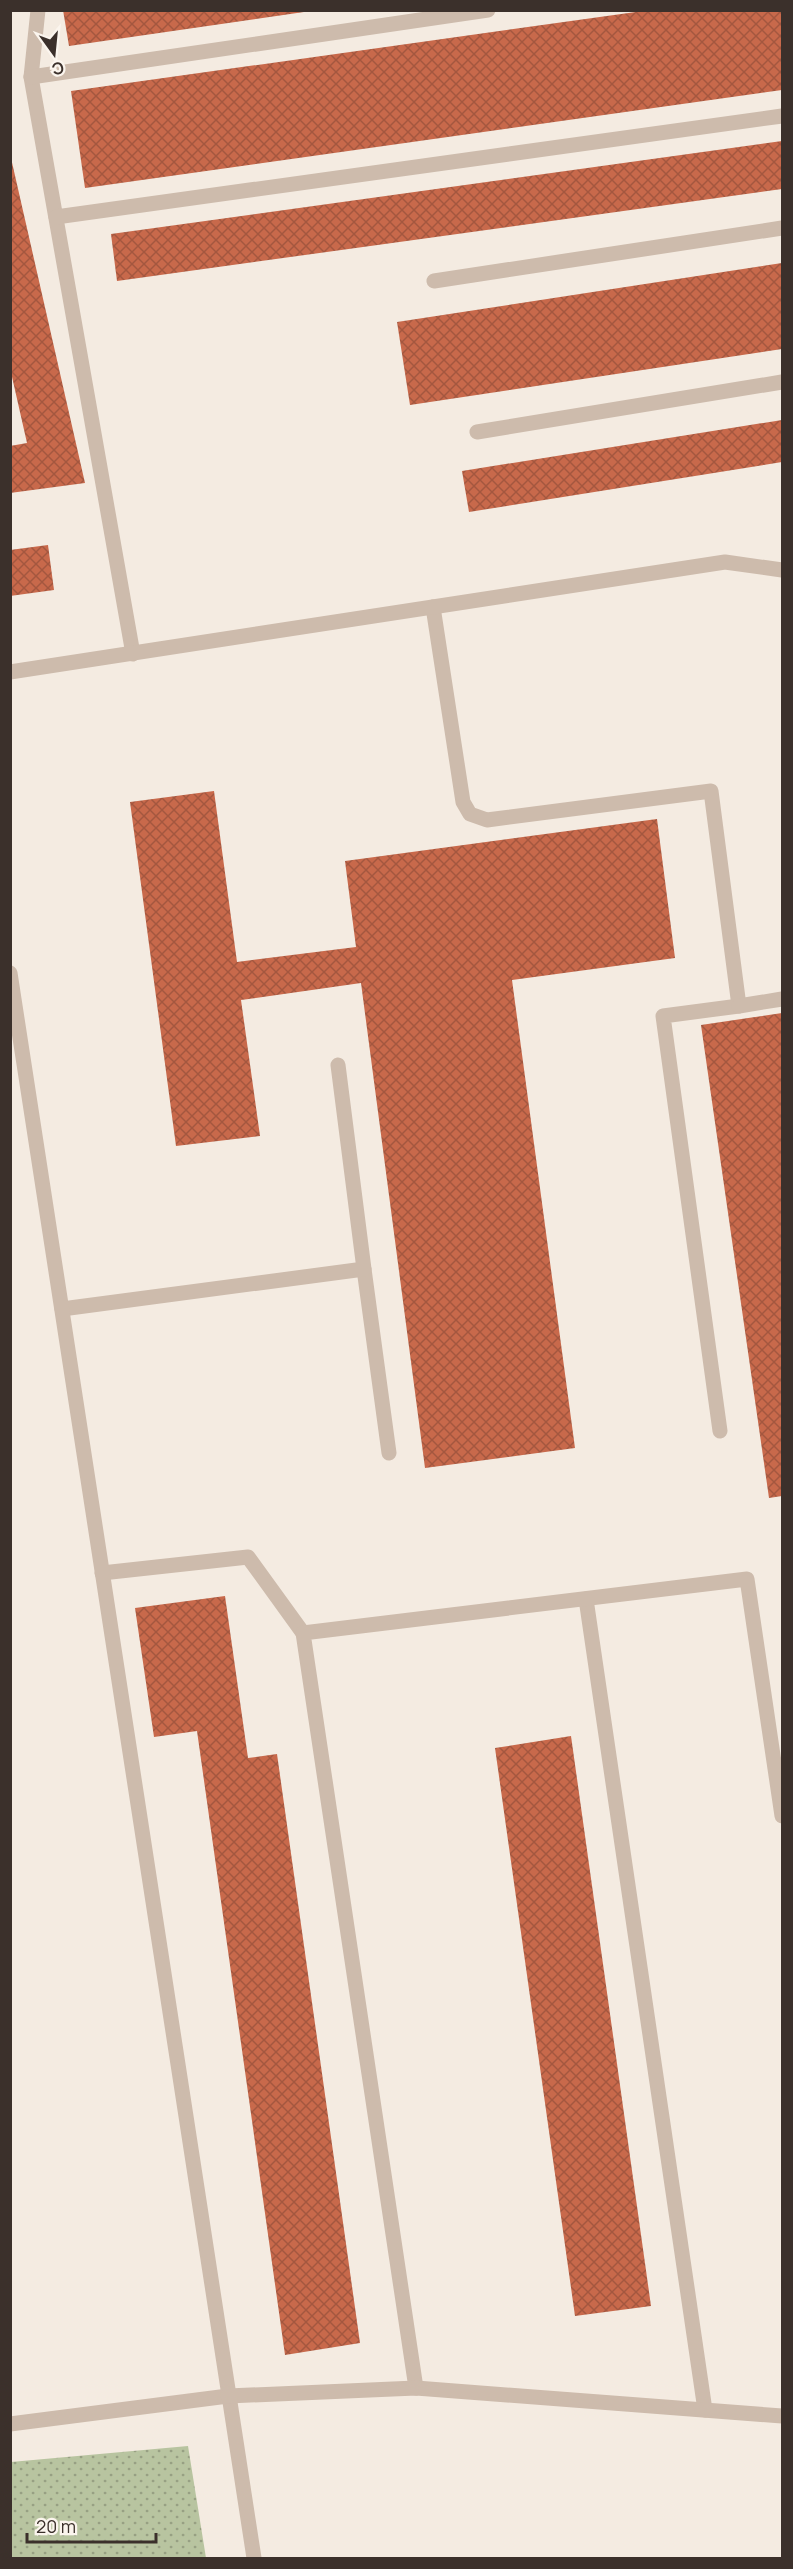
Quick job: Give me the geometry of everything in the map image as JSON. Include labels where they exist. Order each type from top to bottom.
[{"type":"street","points":[[38,10],[31,77],[133,654]]},
{"type":"street","points":[[31,77],[488,10]]},
{"type":"street","points":[[56,217],[783,116]]},
{"type":"street","points":[[434,281],[783,228]]},
{"type":"street","points":[[477,432],[783,382]]},
{"type":"street","points":[[10,672],[725,562],[783,570]]},
{"type":"street","points":[[433,607],[463,802],[470,814],[488,820],[711,791],[739,1006]]},
{"type":"street","points":[[10,973],[254,2559]]},
{"type":"street","points":[[720,1431],[663,1016],[783,999]]},
{"type":"street","points":[[338,1065],[389,1453]]},
{"type":"street","points":[[62,1309],[364,1269]]},
{"type":"street","points":[[102,1573],[248,1557],[303,1633],[416,2388]]},
{"type":"street","points":[[303,1633],[747,1579],[783,1816]]},
{"type":"street","points":[[586,1599],[705,2410]]},
{"type":"street","points":[[10,2424],[228,2396],[416,2388],[783,2416]]},
{"type":"green space","points":[[188,2446],[206,2558],[11,2558],[11,2462]]},
{"type":"building","points":[[63,10],[304,10],[304,12],[69,46]]},
{"type":"building","points":[[650,10],[782,10],[782,90],[85,188],[71,91]]},
{"type":"building","points":[[782,141],[782,189],[117,281],[111,234]]},
{"type":"building","points":[[11,158],[85,483],[10,493],[10,446],[27,443],[10,368]]},
{"type":"building","points":[[782,263],[782,349],[410,405],[397,322]]},
{"type":"building","points":[[782,420],[782,462],[469,512],[462,471]]},
{"type":"building","points":[[48,545],[54,590],[10,596],[10,550]]},
{"type":"building","points":[[214,791],[237,962],[356,947],[345,861],[657,819],[675,958],[512,980],[575,1448],[425,1468],[361,983],[241,1000],[260,1136],[176,1146],[130,802]]},
{"type":"building","points":[[782,1013],[782,1496],[769,1498],[701,1025]]},
{"type":"building","points":[[225,1596],[248,1758],[277,1754],[360,2343],[285,2355],[197,1731],[154,1737],[135,1608]]},
{"type":"building","points":[[571,1736],[651,2306],[575,2316],[495,1748]]}]
